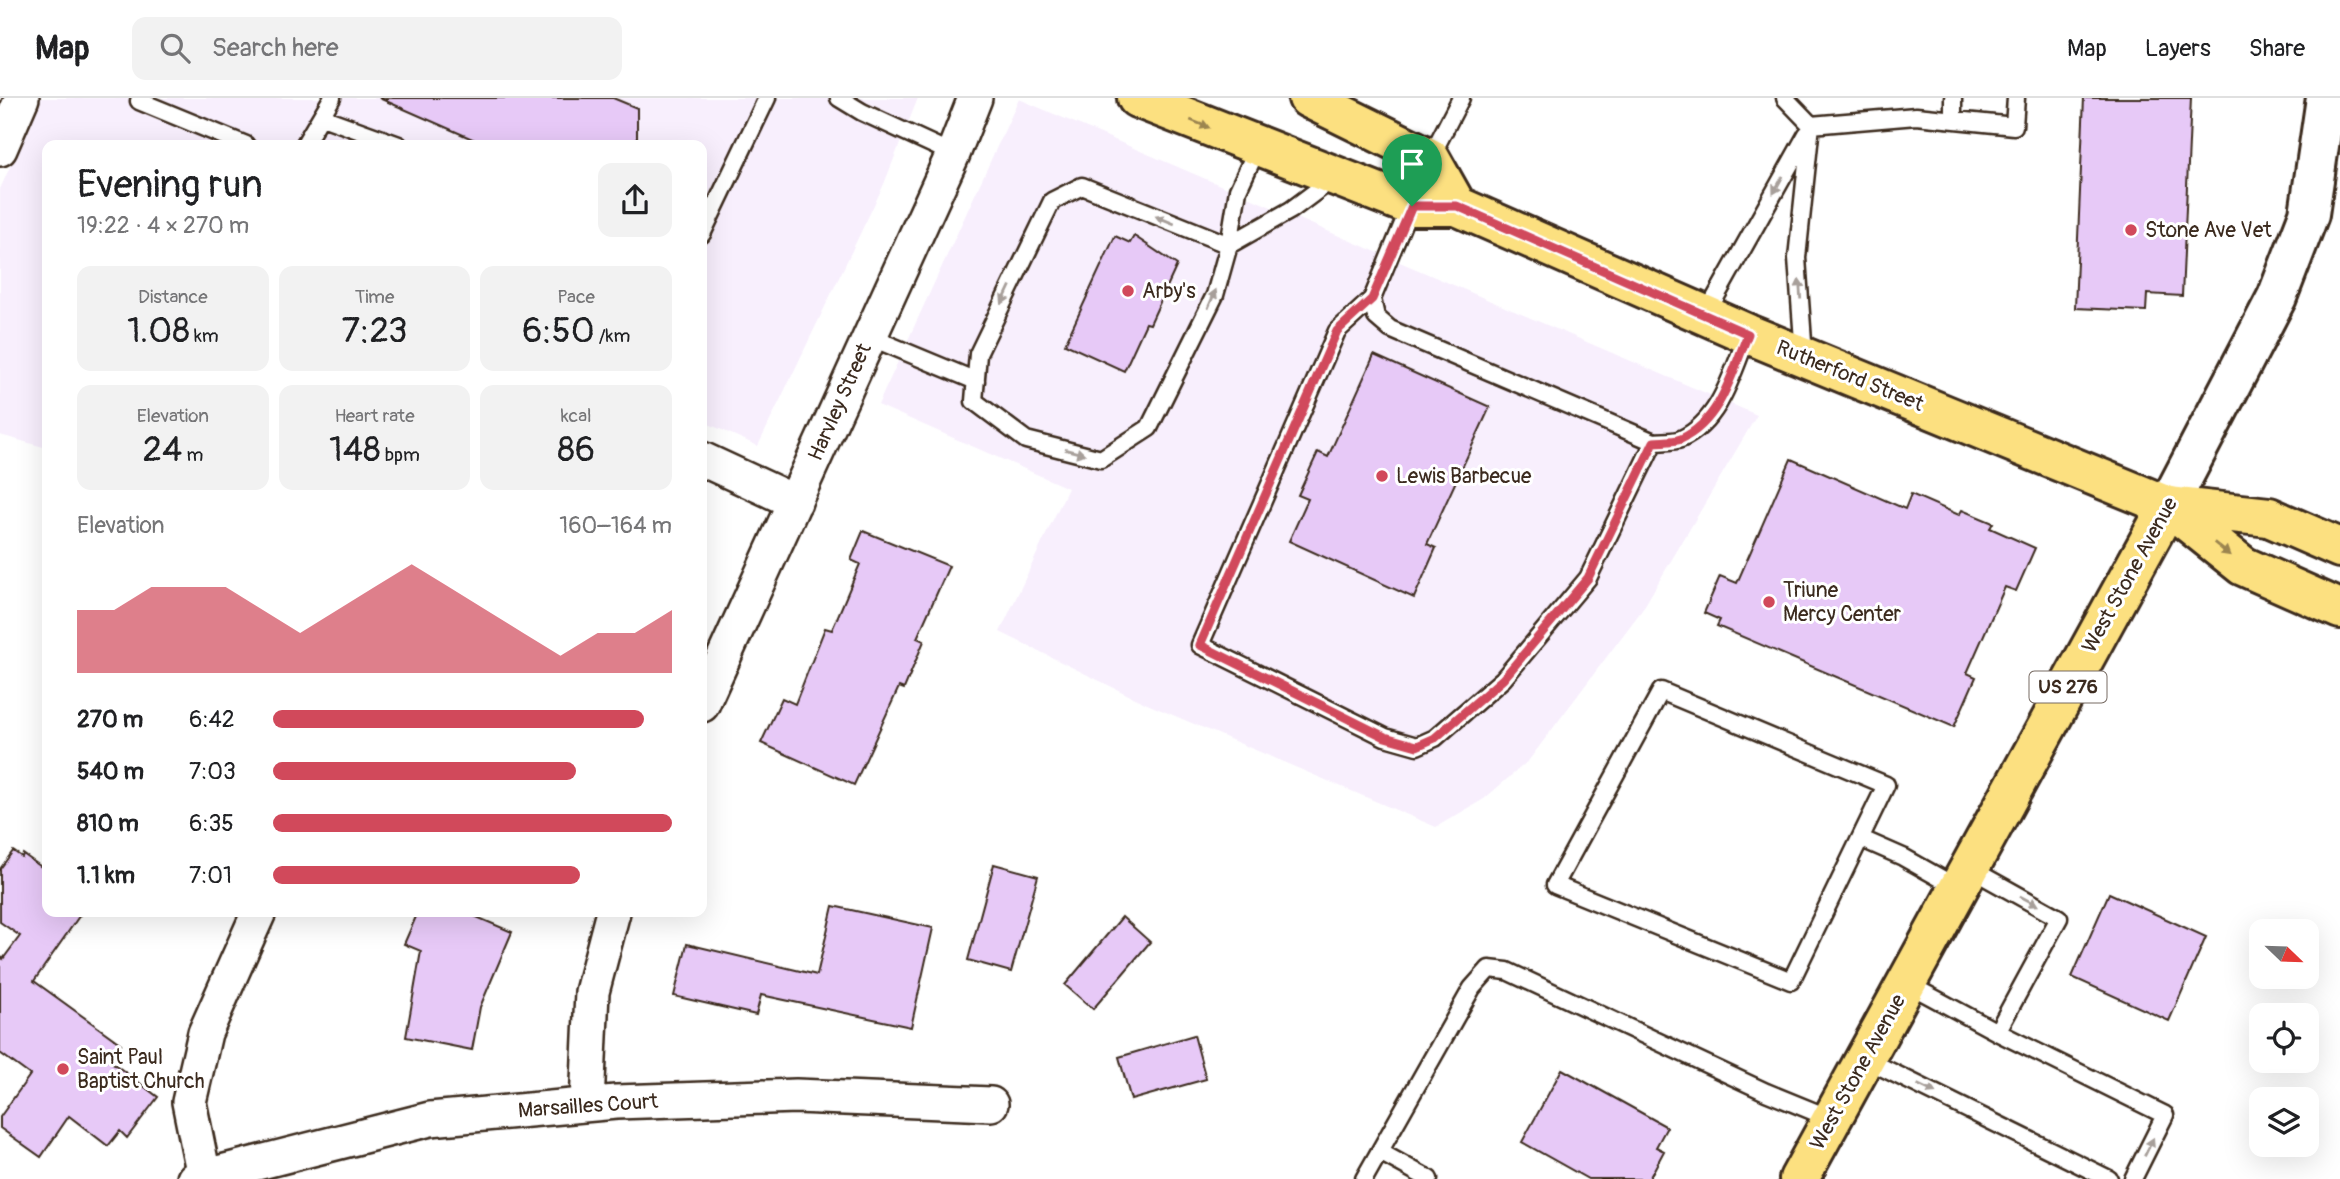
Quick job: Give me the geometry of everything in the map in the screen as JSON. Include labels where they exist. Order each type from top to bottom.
[{"type":"main road","name":"Rutherford Street","points":[[1137,98],[1334,178],[1412,206],[1457,206],[1705,316],[2168,506],[2269,517],[2340,548]]},
{"type":"main road","points":[[1308,98],[1430,158],[1457,206]]},
{"type":"main road","name":"West Stone Avenue","points":[[1799,1179],[2168,506],[2277,297],[2309,214],[2330,148],[2326,98]]},
{"type":"main road","name":"Rutherford Street","points":[[2168,506],[2243,566],[2340,610]]},
{"type":"street","points":[[0,149],[22,98]]},
{"type":"street","name":"Harvley Street","points":[[707,694],[953,154],[975,98]]},
{"type":"street","points":[[707,461],[795,502]]},
{"type":"street","points":[[199,1177],[189,1102],[205,1033],[257,917]]},
{"type":"street","points":[[587,1104],[592,992],[612,917]]},
{"type":"street","name":"Marsailles Court","points":[[199,1177],[430,1119],[587,1104],[796,1096],[991,1104]]},
{"type":"lane","points":[[140,98],[139,101],[234,140]]},
{"type":"lane","points":[[307,140],[332,98]]},
{"type":"lane","points":[[707,224],[767,98]]},
{"type":"lane","points":[[839,98],[953,154]]},
{"type":"lane","points":[[1461,98],[1430,158],[1372,299],[1337,331],[1200,645],[1385,737],[1417,746],[1435,738],[1503,679],[1588,578],[1654,442]]},
{"type":"lane","points":[[1785,98],[1811,125],[1797,258],[1804,357]]},
{"type":"lane","points":[[1953,98],[1953,118]]},
{"type":"lane","points":[[1811,125],[1916,116],[2014,126],[2016,98]]},
{"type":"lane","points":[[322,117],[385,140]]},
{"type":"lane","points":[[1705,316],[1811,125]]},
{"type":"lane","points":[[1228,245],[1082,186],[1052,201],[978,354],[974,401],[1026,440],[1101,458],[1149,428],[1215,295],[1228,245],[1238,190],[1258,147]]},
{"type":"lane","points":[[1228,245],[1291,210],[1334,178]]},
{"type":"lane","points":[[1372,299],[1376,317],[1390,329],[1654,442],[1680,439],[1708,419],[1727,386],[1748,334]]},
{"type":"lane","points":[[870,337],[976,381]]},
{"type":"lane","points":[[1661,691],[1886,785],[1862,839],[1791,981],[1555,886],[1661,691]]},
{"type":"lane","points":[[1862,839],[2059,918],[1997,1032]]},
{"type":"lane","points":[[1364,1179],[1472,988],[1489,969],[1507,971],[1766,1092],[1832,1119]]},
{"type":"lane","points":[[1906,983],[1997,1032],[2165,1115],[2133,1179]]},
{"type":"lane","points":[[1865,1059],[2109,1179]]},
{"type":"lane","points":[[1380,1152],[1430,1179]]},
{"type":"shaded area","points":[[41,98],[918,98],[884,184],[758,446],[707,423],[707,140],[42,140],[42,447],[0,435],[0,189]]},
{"type":"shaded area","points":[[1019,99],[1757,415],[1642,610],[1529,760],[1484,799],[1436,827],[1147,704],[1000,632],[1068,488],[878,405]]},
{"type":"building","points":[[379,98],[613,98],[637,108],[637,140],[475,140]]},
{"type":"building","name":"Stone Ave Vet","points":[[2084,98],[2191,98],[2182,296],[2147,294],[2146,311],[2075,308]]},
{"type":"building","name":"Arby's","points":[[1115,236],[1130,243],[1134,236],[1177,265],[1150,324],[1146,323],[1124,371],[1065,344]]},
{"type":"building","name":"Lewis Barbecue","points":[[1374,355],[1490,407],[1427,544],[1436,548],[1414,598],[1289,541],[1308,499],[1298,495],[1318,452],[1328,457]]},
{"type":"building","name":"Triune Mercy Center","points":[[1791,459],[1905,509],[1911,494],[1959,515],[1962,510],[1993,523],[1990,528],[2035,548],[2016,591],[2005,587],[1967,673],[1976,677],[1954,727],[1717,626],[1720,620],[1704,613],[1720,576],[1737,583]]},
{"type":"building","points":[[863,531],[949,566],[917,638],[924,641],[904,689],[899,687],[854,785],[761,743],[782,698],[795,704],[825,628],[832,630],[860,564],[851,560]]},
{"type":"building","points":[[13,851],[22,857],[23,854],[42,867],[42,917],[79,917],[34,981],[121,1044],[109,1060],[158,1097],[127,1138],[120,1131],[108,1146],[69,1116],[41,1157],[0,1128],[0,1117],[30,1075],[0,1053],[0,956],[3,959],[20,936],[0,922],[0,869]]},
{"type":"building","points":[[994,864],[1038,876],[1011,972],[968,960]]},
{"type":"building","points":[[2109,893],[2206,937],[2169,1021],[2072,977]]},
{"type":"building","points":[[833,906],[933,928],[911,1027],[761,995],[756,1015],[674,996],[687,944],[817,975]]},
{"type":"building","points":[[416,917],[477,917],[512,932],[480,1007],[472,1050],[406,1037],[421,951],[404,944]]},
{"type":"building","points":[[1122,917],[1150,942],[1093,1009],[1065,985]]},
{"type":"building","points":[[1194,1035],[1206,1079],[1131,1100],[1119,1057]]},
{"type":"building","points":[[1562,1069],[1667,1127],[1656,1147],[1664,1151],[1649,1179],[1588,1179],[1522,1142]]},
{"type":"place","name":"Stone Ave Vet","points":[[2131,230]]},
{"type":"place","name":"Arby's","points":[[1128,291]]},
{"type":"place","name":"Lewis Barbecue","points":[[1382,476]]},
{"type":"place","name":"Triune Mercy Center","points":[[1769,602]]},
{"type":"place","name":"Saint Paul Baptist Church","points":[[63,1069]]},
{"type":"route","points":[[1412,206],[1457,206],[1748,334],[1727,386],[1708,419],[1680,439],[1654,442],[1588,578],[1503,679],[1435,738],[1417,746],[1385,737],[1200,645],[1337,331],[1372,299],[1412,206]]}]
